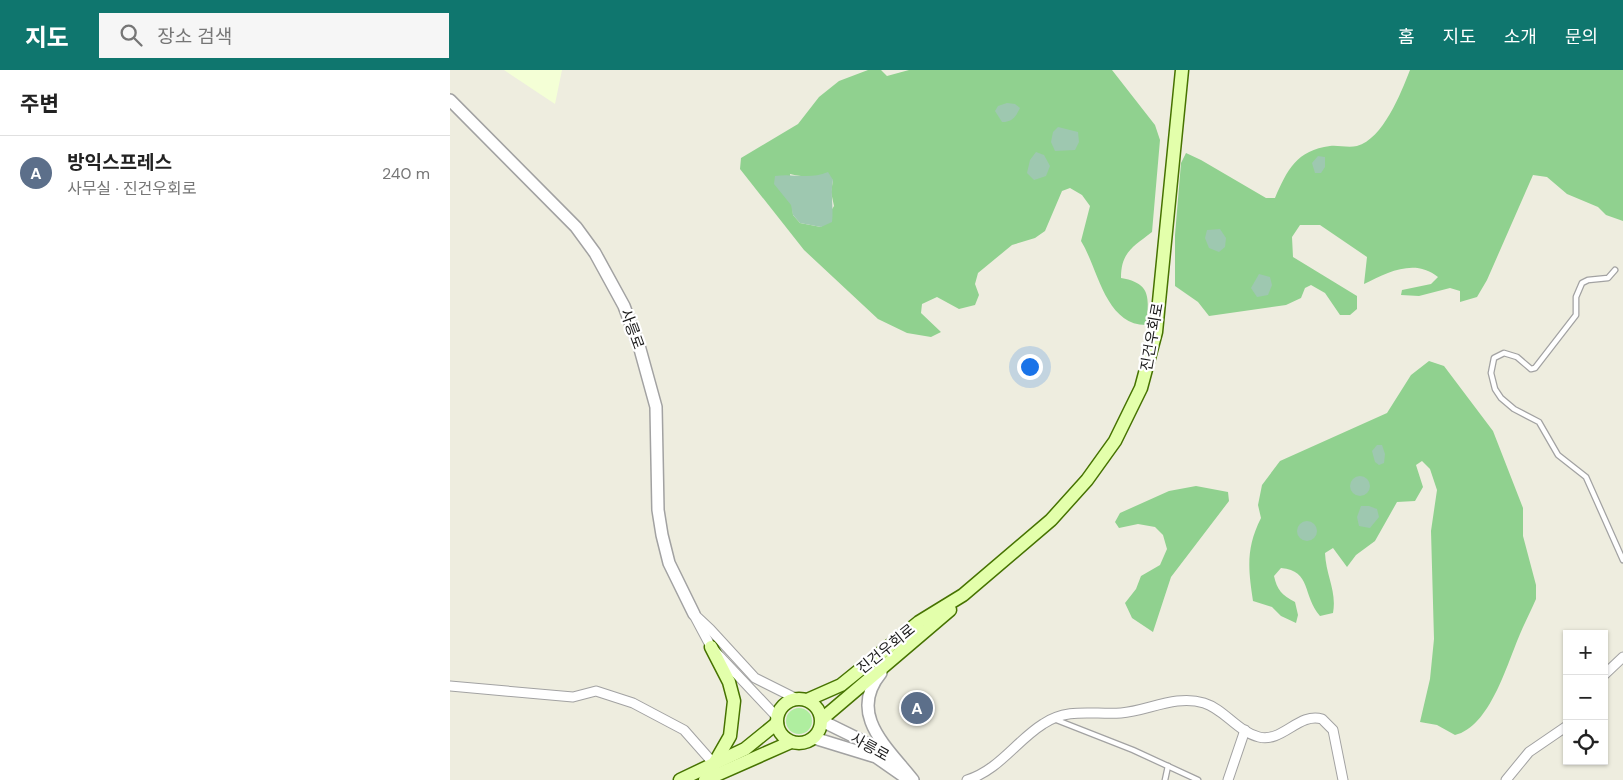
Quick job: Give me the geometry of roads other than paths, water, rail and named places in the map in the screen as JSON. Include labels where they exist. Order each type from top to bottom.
[{"type":"main road","name":"진건우회로","points":[[801,699],[841,685],[919,622],[963,595],[1051,520],[1087,480],[1114,441],[1141,388],[1156,332],[1182,70]]},
{"type":"main road","name":"진건우회로","points":[[822,720],[955,606],[963,595]]},
{"type":"main road","points":[[711,647],[729,682],[734,701],[730,736],[714,764]]},
{"type":"main road","points":[[708,780],[791,742],[799,743],[814,738],[820,731],[822,720],[818,707],[801,699],[781,707],[777,720],[779,731],[791,742]]},
{"type":"main road","points":[[680,780],[745,749],[777,720]]},
{"type":"street","name":"사릉로","points":[[450,100],[576,228],[595,252],[624,306],[640,349],[656,408],[658,510],[669,563],[711,647],[777,720]]},
{"type":"street","name":"사릉로","points":[[694,614],[755,678],[801,699]]},
{"type":"street","points":[[1608,671],[1623,656]]},
{"type":"street","points":[[890,661],[873,682],[868,694],[867,710],[871,725],[911,780]]},
{"type":"street","points":[[450,686],[573,697],[596,691],[633,703],[684,730],[714,764]]},
{"type":"street","points":[[968,780],[990,770],[1042,724],[1053,718],[1080,712],[1121,714],[1192,700],[1212,706],[1245,730],[1266,738],[1308,718],[1322,719],[1334,730],[1343,780]]},
{"type":"street","name":"사릉로","points":[[822,720],[875,747],[891,758],[911,780]]},
{"type":"street","points":[[1506,780],[1529,752],[1563,729]]},
{"type":"street","points":[[1228,780],[1245,730]]},
{"type":"street","name":"사릉로","points":[[814,738],[876,757],[911,780]]},
{"type":"lane","points":[[1615,270],[1608,278],[1588,280],[1582,283],[1576,297],[1576,315],[1536,368],[1531,369],[1517,357],[1504,353],[1494,358],[1491,373],[1495,389],[1501,398],[1508,405],[1539,422],[1558,455],[1580,472],[1591,484],[1623,560]]},
{"type":"lane","points":[[1053,718],[1198,780]]},
{"type":"lane","points":[[1165,780],[1168,766]]},
{"type":"place","name":"방익스프레스","points":[[917,708]]}]
